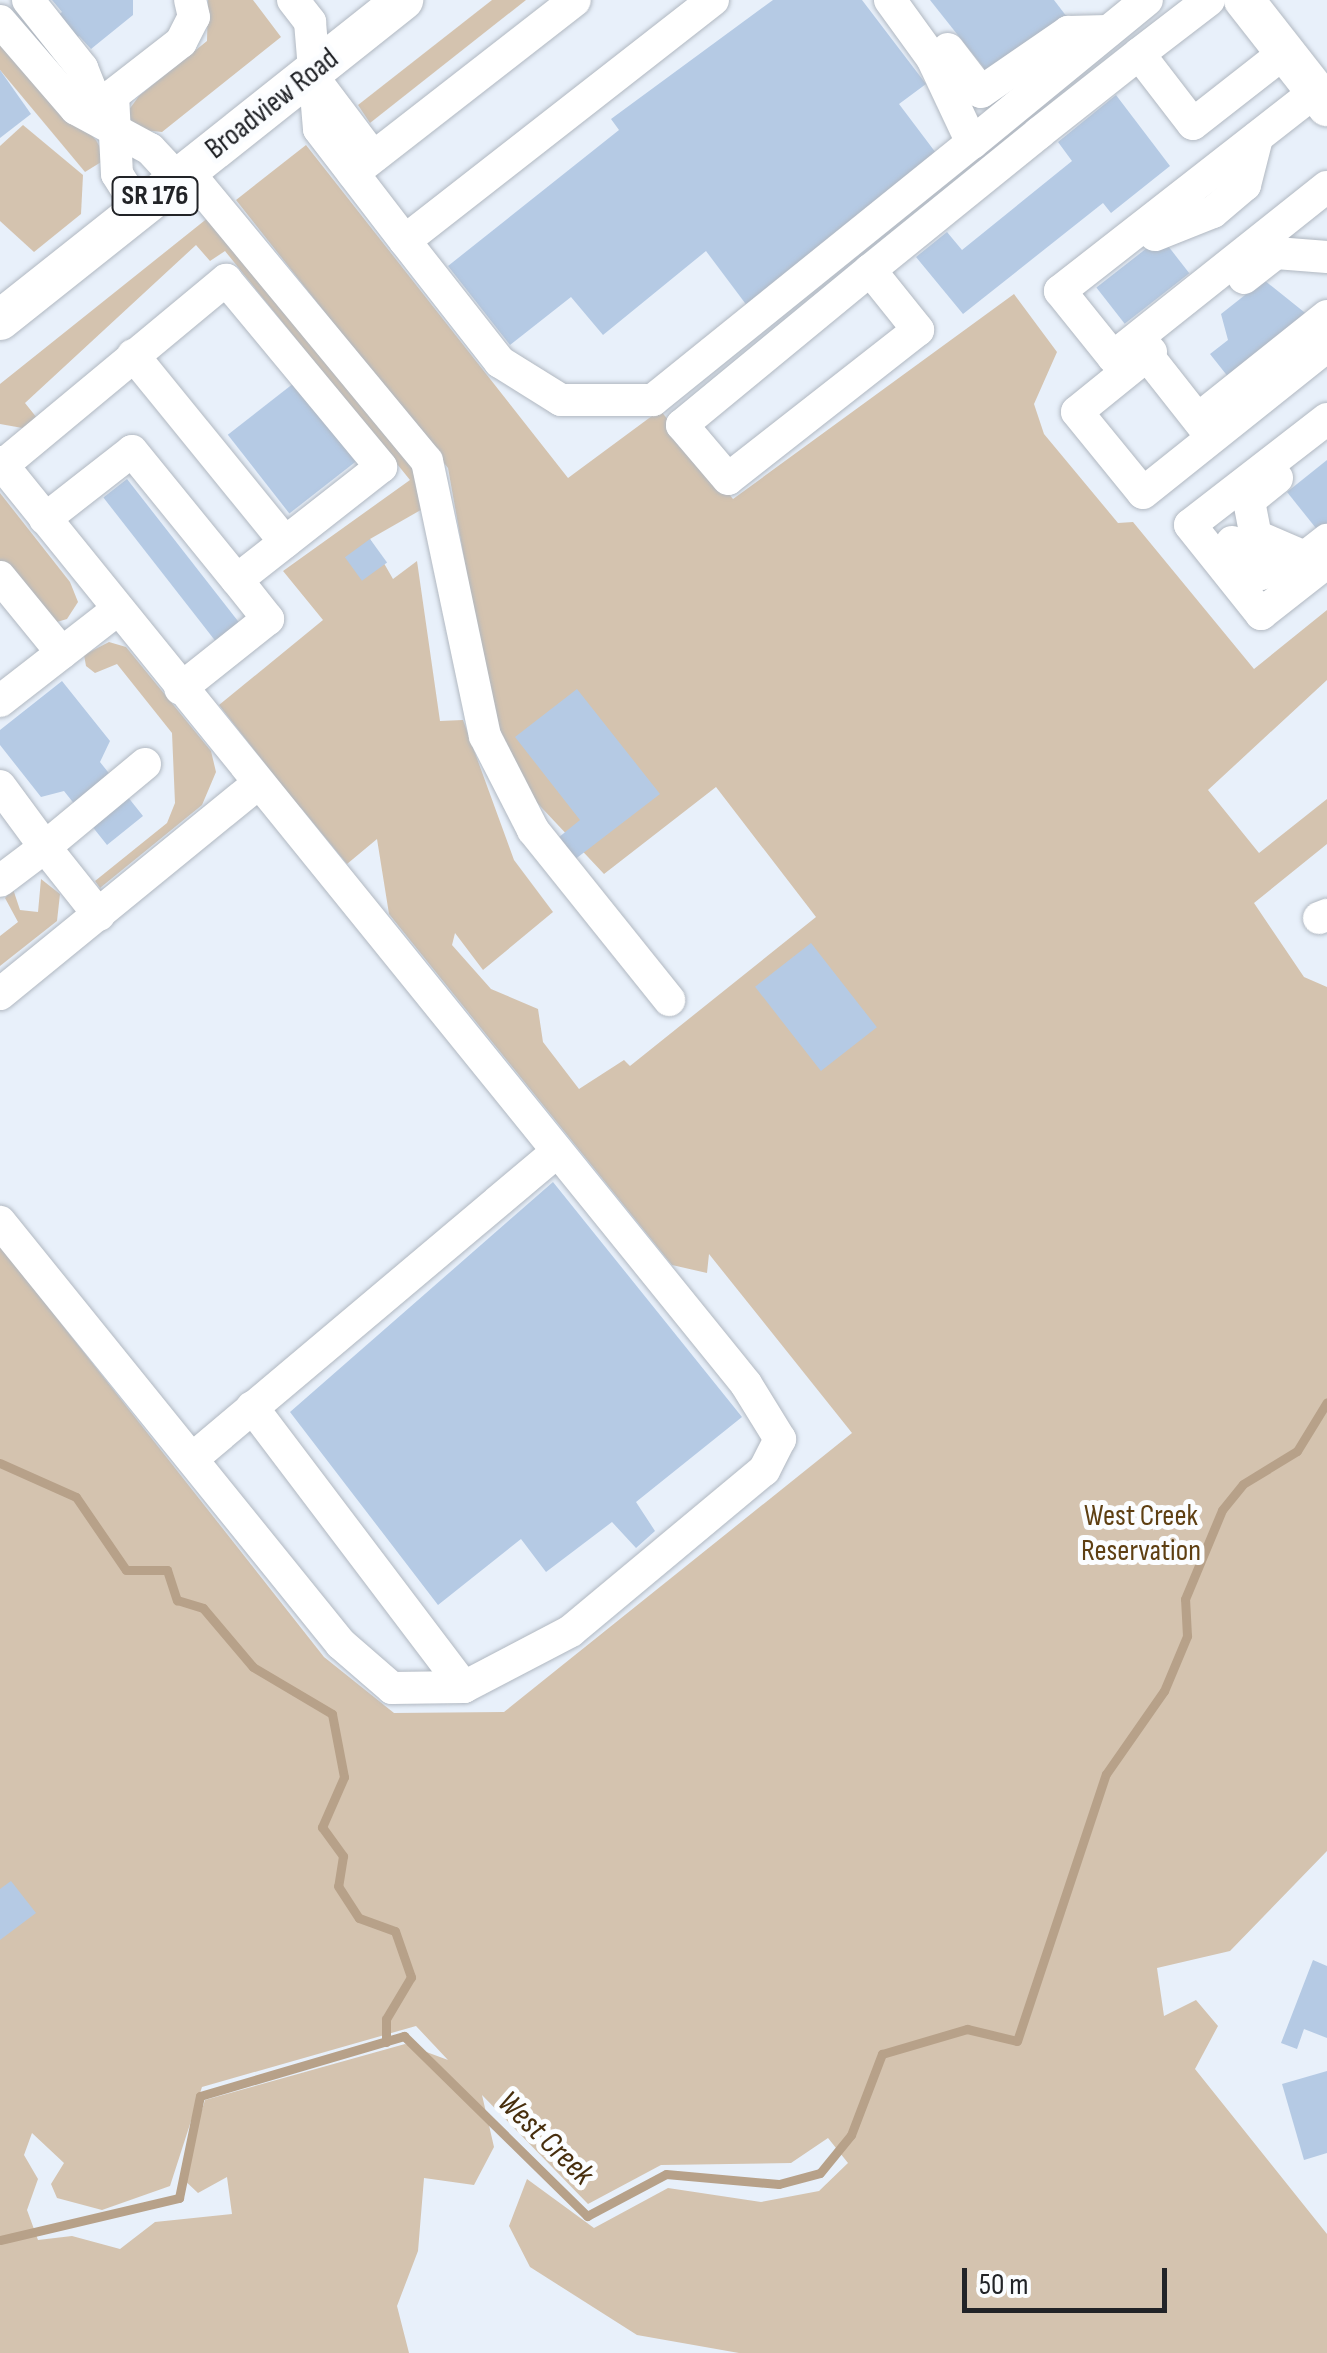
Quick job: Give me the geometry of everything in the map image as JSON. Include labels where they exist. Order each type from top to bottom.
[{"type":"main road","name":"Broadview Road","points":[[0,320],[182,174],[313,77],[403,0]]},
{"type":"main road","points":[[1249,2],[1321,99]]},
{"type":"street","points":[[12,0],[67,67],[96,119]]},
{"type":"street","points":[[28,0],[82,68],[96,119],[118,174],[139,209]]},
{"type":"street","points":[[96,119],[113,95],[180,42],[194,16],[190,0]]},
{"type":"street","points":[[293,0],[310,22],[313,77],[405,242],[500,362],[561,400],[653,400],[972,142],[1126,11]]},
{"type":"street","points":[[363,165],[575,0]]},
{"type":"street","points":[[405,242],[713,0]]},
{"type":"street","points":[[890,0],[932,58],[972,142]]},
{"type":"street","points":[[914,0],[982,92],[1068,32],[1126,11]]},
{"type":"street","points":[[870,270],[918,330],[728,480],[682,424],[870,270],[1209,0]]},
{"type":"street","points":[[0,2],[96,119]]},
{"type":"street","points":[[0,21],[96,119],[182,174],[428,462],[484,736],[533,830],[669,1000]]},
{"type":"street","points":[[1139,54],[1193,124],[1285,52]]},
{"type":"street","points":[[1321,99],[1257,138],[1060,291],[1113,357],[1327,187]]},
{"type":"street","points":[[1327,284],[1316,257],[1276,253],[1077,412],[1143,494],[1327,316]]},
{"type":"street","points":[[0,1222],[341,1644],[392,1688],[464,1688],[571,1631],[764,1470],[780,1439],[746,1384],[255,786],[1,463],[142,365],[226,280],[381,467],[236,580]]},
{"type":"street","points":[[1206,429],[1327,346]]},
{"type":"street","points":[[1147,355],[1206,429]]},
{"type":"street","points":[[142,365],[291,538]]},
{"type":"street","points":[[1327,420],[1190,525],[1260,614],[1320,553],[1256,536],[1249,500],[1327,437]]},
{"type":"street","points":[[45,519],[132,451],[268,619],[180,689]]},
{"type":"street","points":[[2,583],[62,652]]},
{"type":"street","points":[[0,701],[117,610]]},
{"type":"street","points":[[0,881],[145,764]]},
{"type":"street","points":[[0,786],[99,915]]},
{"type":"street","points":[[0,994],[255,786]]},
{"type":"street","points":[[192,1459],[556,1152]]},
{"type":"street","points":[[259,1402],[352,1544],[464,1688]]},
{"type":"green space","points":[[208,0],[253,0],[281,37],[162,132],[133,129],[128,111],[139,96],[207,41]]},
{"type":"green space","points":[[492,0],[526,0],[370,123],[358,105]]},
{"type":"green space","points":[[0,42],[96,140],[106,159],[85,172],[0,70]]},
{"type":"green space","points":[[23,125],[83,175],[81,214],[34,252],[0,221],[0,146]]},
{"type":"green space","name":"West Creek Reservation","points":[[306,145],[568,478],[660,410],[733,499],[1014,294],[1057,352],[1034,404],[1044,434],[1118,523],[1133,522],[1254,669],[1327,610],[1327,680],[1208,790],[1259,853],[1327,799],[1327,844],[1254,903],[1304,977],[1327,987],[1327,1851],[1230,1951],[1157,1968],[1164,2016],[1196,2000],[1218,2026],[1195,2069],[1327,2234],[1327,2353],[739,2353],[637,2335],[530,2267],[509,2226],[527,2179],[594,2228],[668,2188],[761,2202],[819,2191],[848,2163],[828,2138],[791,2163],[661,2165],[588,2204],[482,2095],[494,2147],[474,2185],[424,2178],[418,2251],[397,2306],[409,2353],[0,2353],[0,1246],[324,1657],[394,1713],[504,1712],[852,1433],[709,1254],[707,1273],[672,1265],[389,914],[377,839],[347,864],[301,808],[278,796],[277,779],[219,705],[323,620],[283,571],[410,480],[225,251],[210,261],[196,245],[25,403],[37,418],[28,429],[0,424],[0,384],[209,217],[410,459],[426,507],[370,539],[393,579],[417,561],[440,721],[463,720],[514,860],[553,912],[483,970],[455,933],[452,945],[491,989],[538,1009],[543,1042],[579,1089],[624,1060],[630,1066],[816,917],[716,787],[604,874],[525,790],[493,720],[448,468],[236,200]],"holes":[[[416,2026],[448,2060],[405,2044],[205,2100],[181,2177],[198,2193],[227,2177],[232,2214],[155,2222],[120,2249],[72,2236],[38,2240],[27,2210],[38,2179],[24,2155],[32,2133],[64,2163],[51,2184],[57,2198],[102,2210],[170,2186],[202,2087]]]},
{"type":"green space","points":[[0,493],[70,582],[78,602],[67,619],[50,624],[0,562]]},
{"type":"green space","points":[[109,642],[126,647],[211,751],[216,772],[202,805],[100,888],[95,881],[167,823],[175,803],[172,733],[117,664],[95,673],[86,666],[84,655]]},
{"type":"green space","points":[[41,879],[60,894],[57,921],[0,966],[0,936],[18,922],[5,898],[13,889],[20,910],[38,912]]},
{"type":"building","points":[[52,0],[133,0],[133,15],[91,49],[79,36],[43,66],[23,43],[62,12]]},
{"type":"building","points":[[773,0],[862,0],[926,84],[899,104],[939,157],[748,307],[706,251],[603,335],[571,297],[510,345],[448,266],[619,130],[611,119]]},
{"type":"building","points":[[930,0],[1054,0],[1067,17],[991,77]]},
{"type":"building","points":[[0,70],[31,114],[0,138]]},
{"type":"building","points":[[1116,95],[1170,166],[1111,213],[1103,203],[963,314],[916,257],[947,232],[962,250],[1072,161],[1058,142]]},
{"type":"building","points":[[1161,237],[1189,273],[1125,324],[1096,287]]},
{"type":"building","points":[[1264,280],[1309,316],[1229,378],[1210,354],[1228,340],[1221,314]]},
{"type":"building","points":[[294,383],[356,462],[289,514],[228,435]]},
{"type":"building","points":[[1327,460],[1327,534],[1323,537],[1287,492]]},
{"type":"building","points":[[127,479],[239,622],[215,641],[103,497]]},
{"type":"building","points":[[370,539],[387,562],[362,581],[345,557]]},
{"type":"building","points":[[62,681],[110,741],[100,762],[143,816],[107,845],[64,791],[41,797],[0,745],[0,730]]},
{"type":"building","points":[[577,689],[660,794],[552,877],[537,855],[580,820],[515,737]]},
{"type":"building","points":[[811,943],[877,1027],[821,1071],[755,987]]},
{"type":"building","points":[[553,1182],[742,1417],[636,1502],[655,1531],[636,1548],[612,1522],[546,1572],[521,1539],[438,1605],[290,1412]]},
{"type":"building","points":[[11,1881],[36,1913],[0,1940],[0,1889]]},
{"type":"building","points":[[1313,1960],[1327,1966],[1327,2038],[1304,2029],[1297,2049],[1281,2043]]},
{"type":"building","points":[[1327,2071],[1327,2153],[1304,2160],[1282,2084]]},
{"type":"waterway","name":"West Creek","points":[[0,2240],[179,2198],[200,2096],[404,2036],[587,2216],[666,2174],[779,2184],[820,2173],[851,2135],[882,2054],[967,2029],[1017,2041],[1106,1774],[1164,1691],[1187,1636],[1185,1599],[1222,1510],[1243,1484],[1297,1451],[1327,1402]]},
{"type":"waterway","points":[[0,1463],[76,1497],[126,1570],[167,1570],[177,1600],[203,1608],[253,1667],[332,1714],[344,1777],[322,1827],[343,1856],[338,1886],[359,1918],[395,1931],[411,1977],[386,2019],[386,2042]]}]
